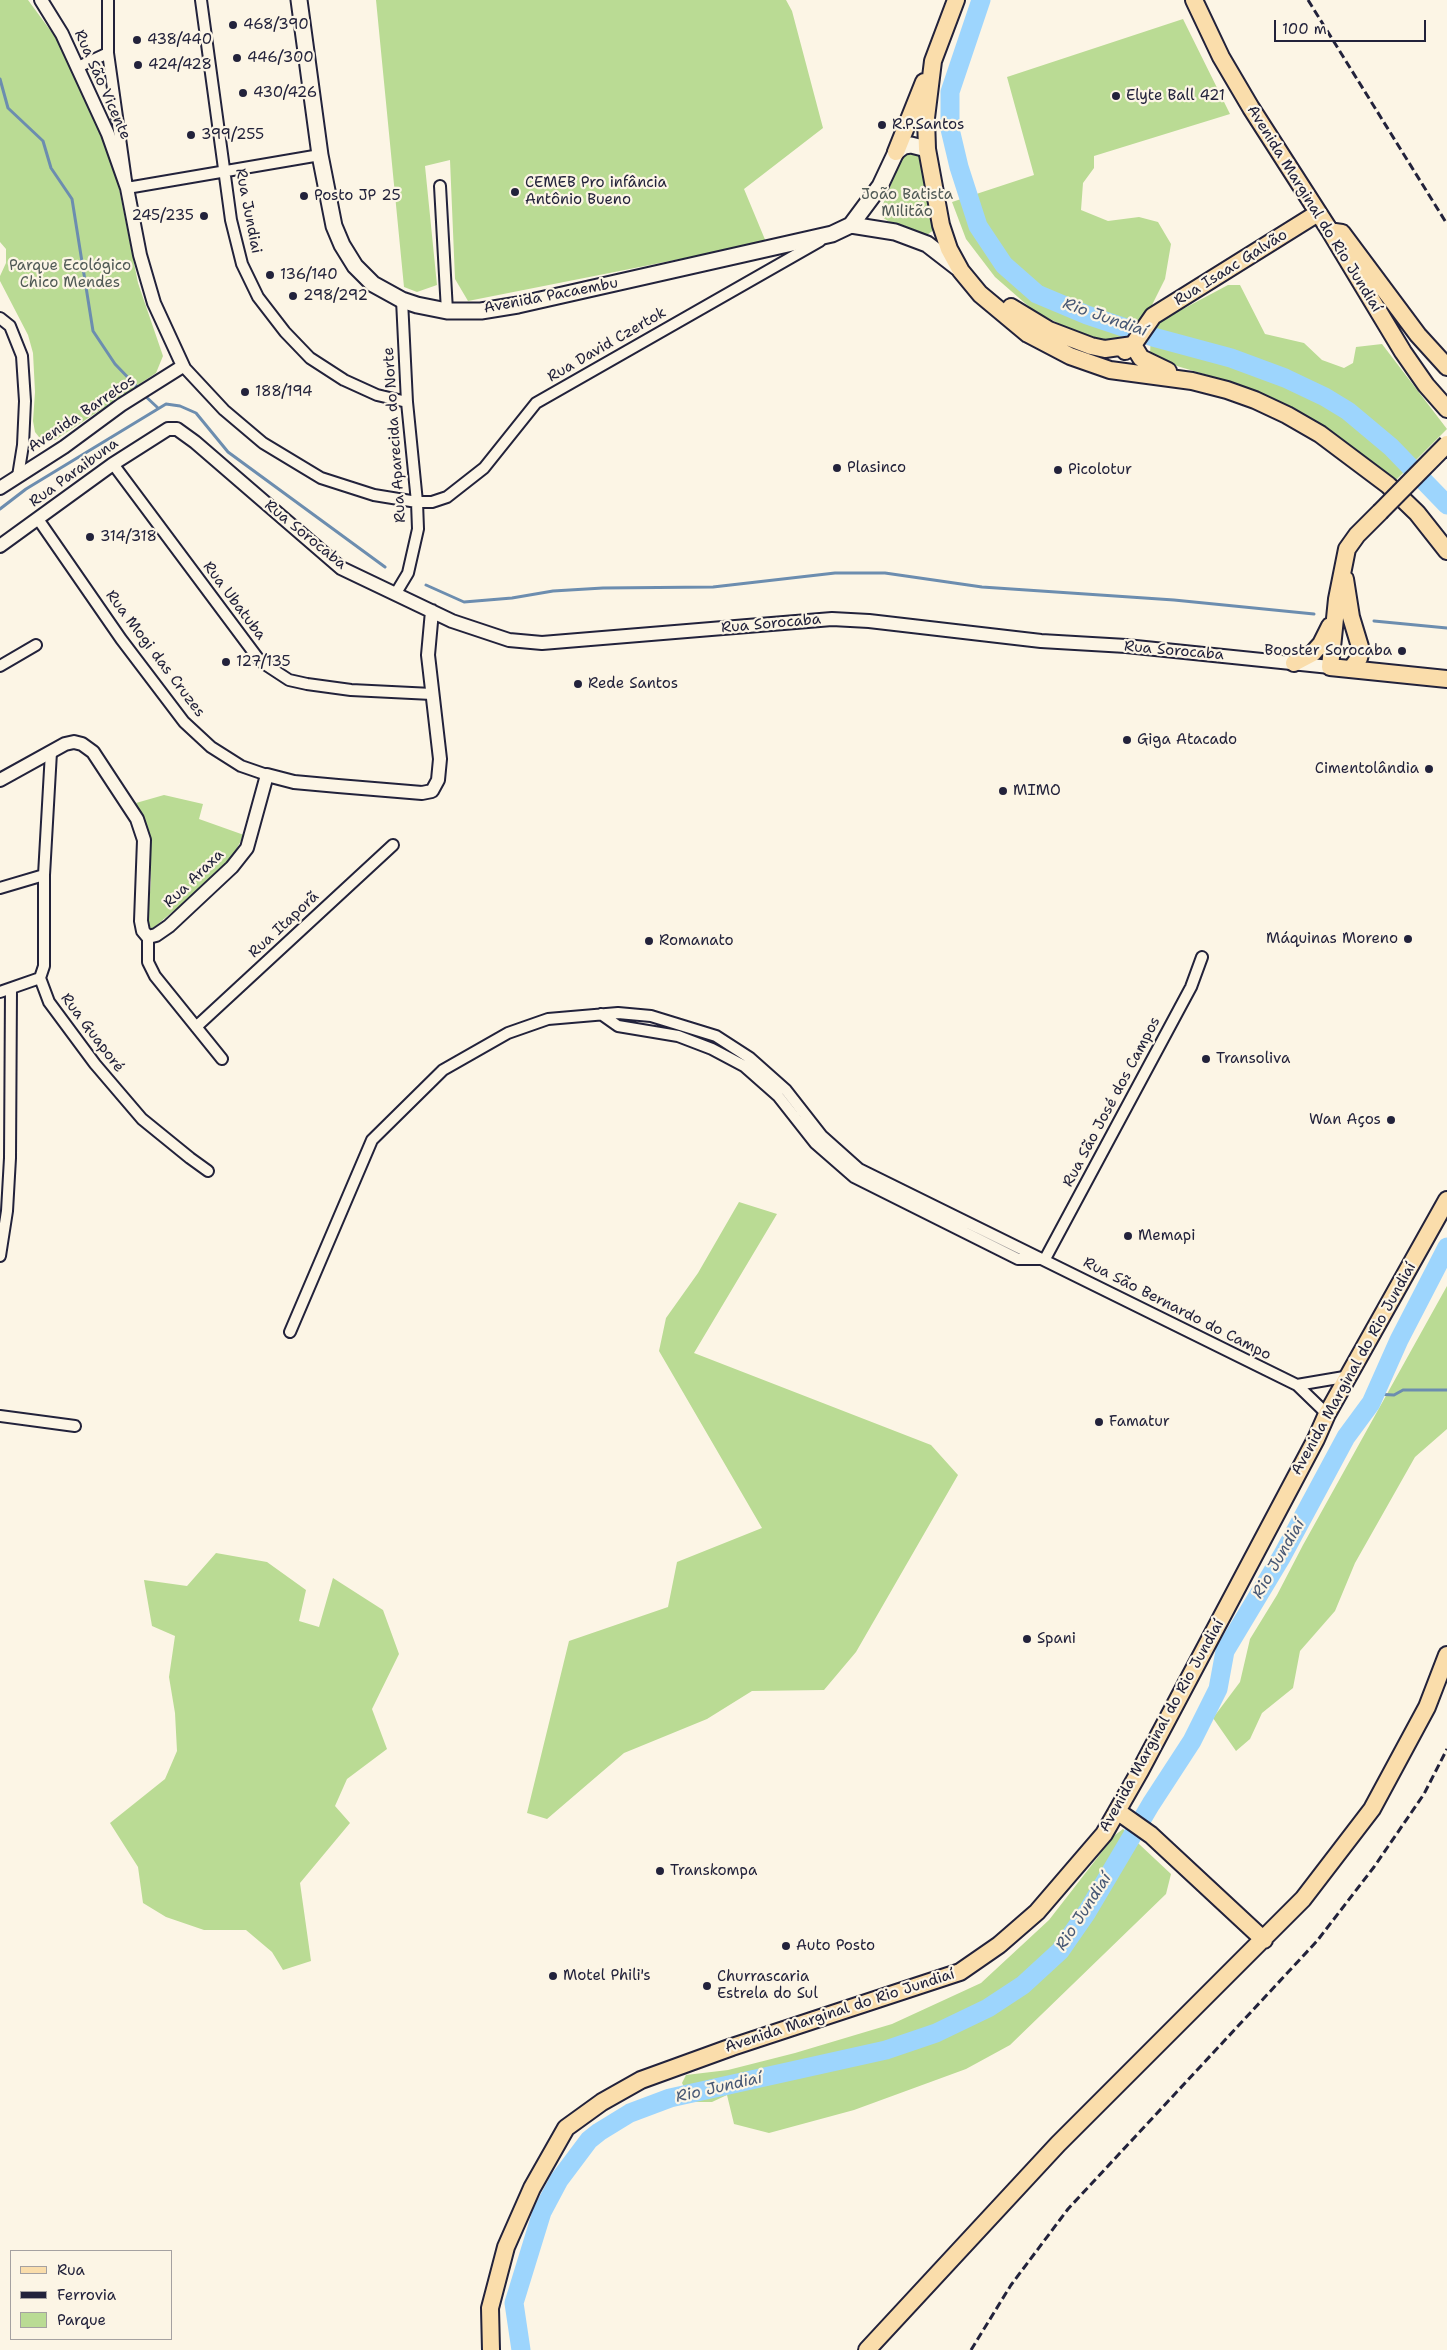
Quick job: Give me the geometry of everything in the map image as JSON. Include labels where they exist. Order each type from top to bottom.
[{"type":"main road","name":"Avenida Pacaembu","points":[[299,0],[320,155],[334,226],[342,246],[355,266],[372,284],[402,300],[447,311],[481,311],[832,234],[851,225],[880,186],[896,152]]},
{"type":"main road","points":[[896,152],[956,0]]},
{"type":"main road","name":"Avenida Marginal do Rio Jundiaí","points":[[1194,0],[1221,57],[1403,352],[1426,385],[1447,409]]},
{"type":"main road","points":[[933,61],[926,118],[927,149],[941,225],[949,248],[961,271],[980,294],[1028,334],[1070,356],[1110,370],[1192,381]]},
{"type":"main road","points":[[896,152],[904,146],[911,144],[927,149],[935,156],[951,223],[959,245],[971,267],[984,284],[1005,303],[1026,318],[1074,340],[1105,348],[1138,336],[1141,358],[1149,364],[1192,381],[1255,400],[1320,434],[1388,485],[1417,513],[1447,551]]},
{"type":"main road","name":"Rua Isaac Galvão","points":[[1070,356],[1112,358],[1121,355],[1153,316],[1318,213]]},
{"type":"main road","points":[[851,225],[895,232],[926,244],[961,271]]},
{"type":"main road","points":[[1330,231],[1342,234],[1418,335],[1447,367]]},
{"type":"main road","points":[[1330,667],[1337,599],[1347,549],[1357,535],[1447,444]]},
{"type":"main road","points":[[1343,564],[1351,617],[1361,650],[1359,658],[1352,669]]},
{"type":"main road","points":[[1294,663],[1313,653],[1321,644],[1328,631],[1337,599]]},
{"type":"main road","points":[[1361,650],[1383,668],[1394,674]]},
{"type":"main road","name":"Rua Sorocaba","points":[[1330,667],[1444,677]]},
{"type":"main road","name":"Avenida Marginal do Rio Jundiaí","points":[[491,2350],[490,2308],[506,2247],[532,2188],[566,2128],[602,2102],[641,2080],[732,2047],[960,1972],[999,1945],[1049,1900],[1122,1814],[1316,1439],[1327,1414],[1447,1200]]},
{"type":"main road","points":[[867,2350],[1058,2144],[1304,1899],[1372,1809],[1427,1708],[1447,1655]]},
{"type":"main road","points":[[1122,1814],[1151,1836],[1264,1940]]},
{"type":"street","name":"Rua São Vicente","points":[[41,0],[62,34],[108,134],[127,188],[140,255],[154,303],[183,366]]},
{"type":"street","points":[[108,0],[108,53],[127,188],[320,155]]},
{"type":"street","name":"Rua Jundiai","points":[[201,0],[231,220],[242,264],[258,297],[285,332],[310,358],[344,380],[377,395],[407,402]]},
{"type":"street","points":[[78,67],[108,53]]},
{"type":"street","points":[[440,186],[447,311]]},
{"type":"street","name":"Rua David Czertok","points":[[183,366],[224,410],[263,443],[321,478],[374,495],[417,502],[432,502],[447,497],[464,486],[484,468],[536,403],[832,234]]},
{"type":"street","name":"Rua Aparecida do Norte","points":[[396,593],[408,573],[418,528],[407,402],[402,300]]},
{"type":"street","points":[[0,318],[10,326],[22,356],[25,401],[23,445],[18,476]]},
{"type":"street","name":"Avenida Barretos","points":[[0,488],[64,447],[121,405],[183,366]]},
{"type":"street","name":"Rua Paraibuna","points":[[0,546],[113,464],[168,429]]},
{"type":"street","name":"Rua Sorocaba","points":[[168,429],[177,429],[183,432],[341,568],[432,611],[482,632],[526,643],[832,619],[869,621],[1041,641],[1126,646],[1330,667]]},
{"type":"street","name":"Rua Ubatuba","points":[[113,464],[260,661],[289,680],[307,684],[352,690],[432,694]]},
{"type":"street","name":"Rua Mogi das Cruzes","points":[[38,519],[121,639],[184,722],[211,747],[241,766],[294,782],[422,793],[432,791],[438,780],[440,759],[432,694]]},
{"type":"street","points":[[432,611],[428,655],[432,694]]},
{"type":"street","points":[[0,666],[36,644]]},
{"type":"street","points":[[0,780],[65,744],[74,742],[82,744],[93,752],[137,819],[144,840],[141,921],[143,931],[148,937],[148,962],[155,976],[222,1059]]},
{"type":"street","name":"Rua Guaporé","points":[[51,752],[44,875],[44,966],[40,978],[49,1002],[64,1025],[142,1119],[190,1158],[208,1170]]},
{"type":"street","name":"Rua Araxa","points":[[148,937],[156,935],[169,926],[232,867],[247,848],[267,775]]},
{"type":"street","name":"Rua Itaporã","points":[[196,1027],[393,845]]},
{"type":"street","points":[[0,888],[44,875]]},
{"type":"street","name":"Rua São José dos Campos","points":[[1045,1259],[1191,987],[1202,957]]},
{"type":"street","points":[[0,992],[11,990],[40,978]]},
{"type":"street","points":[[0,1256],[7,1211],[10,1158],[11,990]]},
{"type":"street","name":"Rua São Bernardo do Campo","points":[[290,1332],[372,1140],[443,1070],[508,1033],[548,1018],[618,1013],[651,1016],[716,1036],[750,1058],[786,1090],[822,1136],[859,1169],[1045,1259],[1297,1385],[1327,1414]]},
{"type":"street","name":"Rua São Bernardo do Campo","points":[[601,1014],[618,1026],[678,1036],[712,1049],[744,1066],[778,1096],[815,1143],[854,1177],[1018,1259],[1045,1259]]},
{"type":"street","points":[[1297,1385],[1350,1376]]},
{"type":"street","points":[[0,1416],[75,1426]]},
{"type":"green space","name":"Parque Ecológico Chico Mendes","points":[[0,0],[28,0],[56,38],[107,146],[119,188],[138,283],[163,356],[156,373],[55,440],[39,437],[35,432],[33,421],[35,392],[33,353],[28,335],[0,281],[0,276],[6,263],[6,249],[0,242]]},
{"type":"green space","points":[[376,0],[786,0],[792,11],[823,128],[744,189],[766,242],[468,301],[455,279],[450,160],[425,166],[437,285],[417,292],[404,287]]},
{"type":"green space","points":[[1183,19],[1230,114],[1094,156],[1094,168],[1083,183],[1081,210],[1108,221],[1139,217],[1158,222],[1171,244],[1165,279],[1150,309],[1121,339],[1101,340],[1064,326],[1034,311],[995,277],[966,239],[952,202],[1034,175],[1007,77]]},
{"type":"green space","name":"João Batista Militão","points":[[904,152],[922,152],[935,229],[927,235],[891,223],[882,217],[881,209]]},
{"type":"green space","points":[[1228,285],[1240,285],[1265,334],[1304,343],[1322,360],[1344,368],[1353,363],[1356,347],[1382,344],[1447,429],[1396,480],[1331,431],[1238,384],[1170,364],[1150,356],[1151,326]]},
{"type":"green space","points":[[164,795],[203,804],[199,819],[244,835],[231,859],[201,888],[152,929],[147,924],[151,882],[150,840],[136,803]]},
{"type":"green space","points":[[739,1202],[777,1214],[694,1353],[931,1445],[958,1475],[856,1652],[824,1690],[752,1691],[707,1719],[624,1753],[547,1819],[527,1813],[569,1641],[668,1607],[677,1562],[762,1528],[659,1351],[666,1318],[698,1273]]},
{"type":"green space","points":[[1447,1286],[1447,1429],[1415,1457],[1355,1563],[1335,1611],[1300,1651],[1293,1688],[1262,1713],[1250,1739],[1236,1751],[1213,1718],[1240,1682],[1250,1639],[1277,1595]]},
{"type":"green space","points":[[216,1553],[267,1562],[306,1590],[299,1621],[319,1627],[333,1578],[383,1610],[399,1654],[372,1709],[387,1749],[347,1779],[335,1806],[350,1823],[300,1883],[311,1961],[283,1970],[272,1952],[246,1930],[204,1930],[166,1917],[143,1903],[138,1867],[110,1823],[165,1779],[177,1751],[175,1713],[169,1677],[175,1636],[152,1626],[144,1580],[187,1586]]},
{"type":"green space","points":[[1123,1829],[1171,1874],[1166,1894],[1010,2045],[966,2069],[854,2110],[769,2133],[734,2124],[727,2095],[712,2102],[692,2102],[682,2083],[686,2075],[728,2070],[795,2053],[892,2024],[981,1983],[1049,1920],[1115,1835]]},
{"type":"waterway","name":"Rio Jundiaí","points":[[981,0],[950,92],[950,129],[959,167],[978,226],[1004,265],[1037,294],[1087,315],[1153,337],[1231,358],[1285,378],[1325,397],[1348,411],[1391,447],[1447,505]]},
{"type":"waterway","points":[[0,79],[8,108],[43,141],[51,168],[72,199],[93,331],[115,364],[139,389]]},
{"type":"waterway","points":[[143,394],[158,408]]},
{"type":"waterway","points":[[0,509],[26,489],[166,404],[180,406],[196,413],[228,452],[385,567]]},
{"type":"waterway","points":[[426,585],[464,602],[512,598],[553,591],[603,588],[713,587],[835,573],[885,573],[982,587],[1174,600],[1314,614]]},
{"type":"waterway","points":[[1374,621],[1447,628]]},
{"type":"waterway","name":"Rio Jundiaí","points":[[521,2350],[514,2303],[542,2212],[559,2180],[589,2140],[599,2132],[630,2113],[670,2098],[886,2050],[936,2033],[988,2008],[1023,1985],[1060,1951],[1087,1912],[1151,1804],[1192,1741],[1218,1689],[1225,1651],[1282,1556],[1346,1437],[1371,1403],[1399,1340],[1447,1247]]},
{"type":"waterway","points":[[1375,1394],[1394,1395],[1403,1390],[1447,1390]]},
{"type":"railway","points":[[1308,0],[1447,224]]},
{"type":"railway","points":[[971,2350],[1011,2285],[1068,2209],[1317,1941],[1374,1867],[1424,1794],[1447,1749]]},
{"type":"place","name":"468/390","points":[[233,25]]},
{"type":"place","name":"438/440","points":[[137,40]]},
{"type":"place","name":"446/300","points":[[237,58]]},
{"type":"place","name":"424/428","points":[[138,65]]},
{"type":"place","name":"430/426","points":[[243,93]]},
{"type":"place","name":"Elyte Ball 421","points":[[1116,96]]},
{"type":"place","name":"R.P.Santos","points":[[882,125]]},
{"type":"place","name":"399/255","points":[[191,135]]},
{"type":"place","name":"CEMEB Pro infância Antônio Bueno","points":[[515,192]]},
{"type":"place","name":"Posto JP 25","points":[[304,196]]},
{"type":"place","name":"245/235","points":[[204,216]]},
{"type":"place","name":"136/140","points":[[270,275]]},
{"type":"place","name":"298/292","points":[[293,296]]},
{"type":"place","name":"188/194","points":[[245,392]]},
{"type":"place","name":"Plasinco","points":[[837,468]]},
{"type":"place","name":"Picolotur","points":[[1058,470]]},
{"type":"place","name":"314/318","points":[[90,537]]},
{"type":"place","name":"Booster Sorocaba","points":[[1402,651]]},
{"type":"place","name":"127/135","points":[[226,662]]},
{"type":"place","name":"Rede Santos","points":[[578,684]]},
{"type":"place","name":"Giga Atacado","points":[[1127,740]]},
{"type":"place","name":"Cimentolândia","points":[[1429,769]]},
{"type":"place","name":"MIMO","points":[[1003,791]]},
{"type":"place","name":"Máquinas Moreno","points":[[1408,939]]},
{"type":"place","name":"Romanato","points":[[649,941]]},
{"type":"place","name":"Transoliva","points":[[1206,1059]]},
{"type":"place","name":"Wan Aços","points":[[1391,1120]]},
{"type":"place","name":"Memapi","points":[[1128,1236]]},
{"type":"place","name":"Famatur","points":[[1099,1422]]},
{"type":"place","name":"Spani","points":[[1027,1639]]},
{"type":"place","name":"Transkompa","points":[[660,1871]]},
{"type":"place","name":"Auto Posto","points":[[786,1946]]},
{"type":"place","name":"Motel Phili's","points":[[553,1976]]},
{"type":"place","name":"Churrascaria Estrela do Sul","points":[[707,1986]]}]
